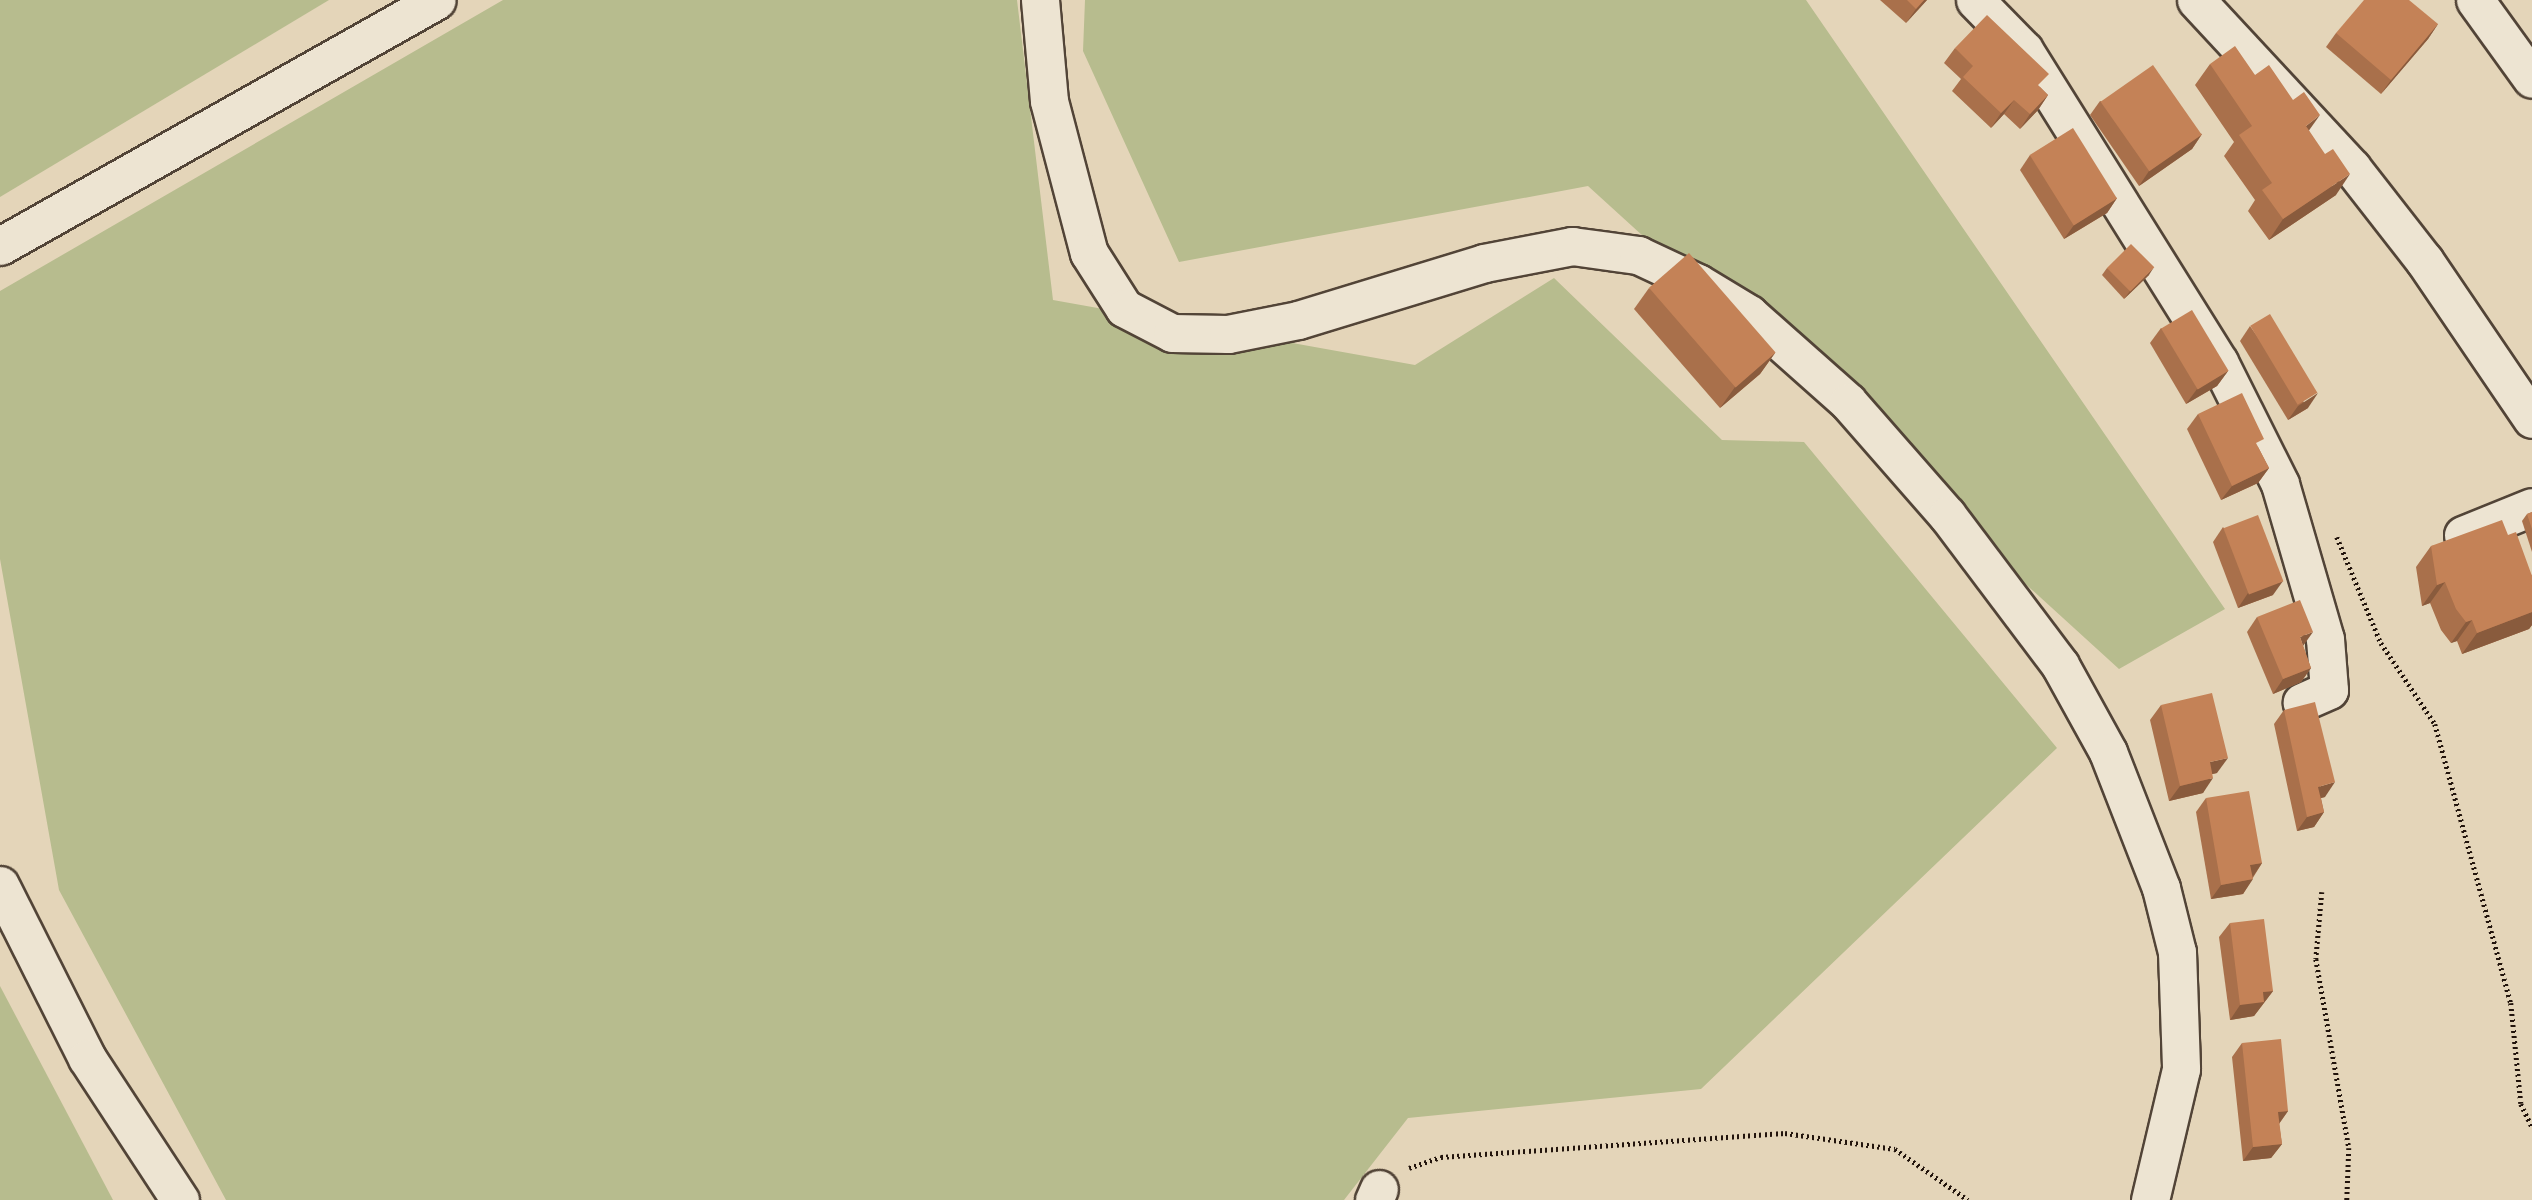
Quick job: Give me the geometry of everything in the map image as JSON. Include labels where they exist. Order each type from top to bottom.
[{"type":"street","points":[[0,246],[437,0]]},
{"type":"street","points":[[1040,0],[1048,101],[1089,253],[1125,308],[1172,333],[1228,334],[1298,320],[1484,263],[1572,246],[1638,255],[1698,283],[1749,314],[1848,402],[1963,535],[2053,655],[2108,752],[2143,840],[2177,952],[2183,1014],[2181,1069],[2150,1200]]},
{"type":"street","points":[[1975,0],[2024,50],[2219,362],[2280,484],[2325,639],[2329,690],[2302,702]]},
{"type":"street","points":[[2196,0],[2352,168],[2424,260],[2532,419]]},
{"type":"street","points":[[2475,0],[2532,79]]},
{"type":"street","points":[[2463,535],[2532,507]]},
{"type":"street","points":[[0,885],[87,1058],[180,1200]]},
{"type":"path","points":[[2334,530],[2381,643],[2435,724],[2505,976],[2521,1104],[2532,1127]]},
{"type":"path","points":[[2322,892],[2316,959],[2349,1148],[2347,1200]]},
{"type":"path","points":[[1377,1195],[1408,1168],[1441,1157],[1785,1133],[1895,1149],[1968,1200]]},
{"type":"green space","points":[[0,0],[329,0],[0,197]]},
{"type":"green space","points":[[503,0],[1017,0],[1053,300],[1415,365],[1554,278],[1722,440],[1804,442],[2057,748],[1701,1089],[1408,1118],[1344,1200],[226,1200],[59,890],[0,559],[0,291]]},
{"type":"green space","points":[[1085,0],[1806,0],[2225,609],[2119,669],[1588,186],[1179,262],[1083,51]]},
{"type":"green space","points":[[0,986],[113,1200],[0,1200]]},
{"type":"building","points":[[1907,0],[1924,0],[1916,9]]},
{"type":"building","points":[[2364,0],[2409,0],[2438,24],[2391,80],[2336,33]]},
{"type":"building","points":[[1987,15],[2049,74],[2038,85],[2048,95],[2030,114],[2014,100],[2001,113],[1963,77],[1973,66],[1955,48]]},
{"type":"building","points":[[2235,46],[2255,75],[2269,65],[2293,100],[2304,92],[2320,115],[2306,126],[2325,154],[2333,149],[2350,174],[2283,219],[2262,190],[2272,183],[2239,135],[2252,126],[2210,64]]},
{"type":"building","points":[[2153,65],[2202,135],[2149,171],[2101,102]]},
{"type":"building","points":[[2073,128],[2117,198],[2074,225],[2030,155]]},
{"type":"building","points":[[2131,244],[2154,267],[2130,291],[2107,268]]},
{"type":"building","points":[[1689,253],[1776,353],[1736,387],[1649,288]]},
{"type":"building","points":[[2192,310],[2229,371],[2198,389],[2161,329]]},
{"type":"building","points":[[2270,314],[2317,393],[2298,405],[2250,326]]},
{"type":"building","points":[[2242,393],[2264,439],[2256,443],[2269,468],[2232,486],[2198,414]]},
{"type":"building","points":[[2532,512],[2532,529],[2527,514]]},
{"type":"building","points":[[2258,515],[2283,581],[2249,595],[2223,528]]},
{"type":"building","points":[[2502,520],[2508,535],[2516,532],[2532,576],[2532,612],[2477,633],[2472,620],[2466,622],[2456,609],[2445,582],[2437,585],[2431,546]]},
{"type":"building","points":[[2300,600],[2313,632],[2300,637],[2311,668],[2283,679],[2257,617]]},
{"type":"building","points":[[2212,693],[2228,758],[2210,762],[2213,778],[2180,786],[2161,705]]},
{"type":"building","points":[[2315,702],[2335,782],[2318,787],[2324,812],[2307,817],[2284,710]]},
{"type":"building","points":[[2249,791],[2262,863],[2250,865],[2253,879],[2221,885],[2206,798]]},
{"type":"building","points":[[2264,919],[2273,991],[2263,992],[2264,1002],[2240,1005],[2230,923]]},
{"type":"building","points":[[2281,1039],[2288,1111],[2278,1112],[2282,1144],[2253,1147],[2242,1043]]}]
